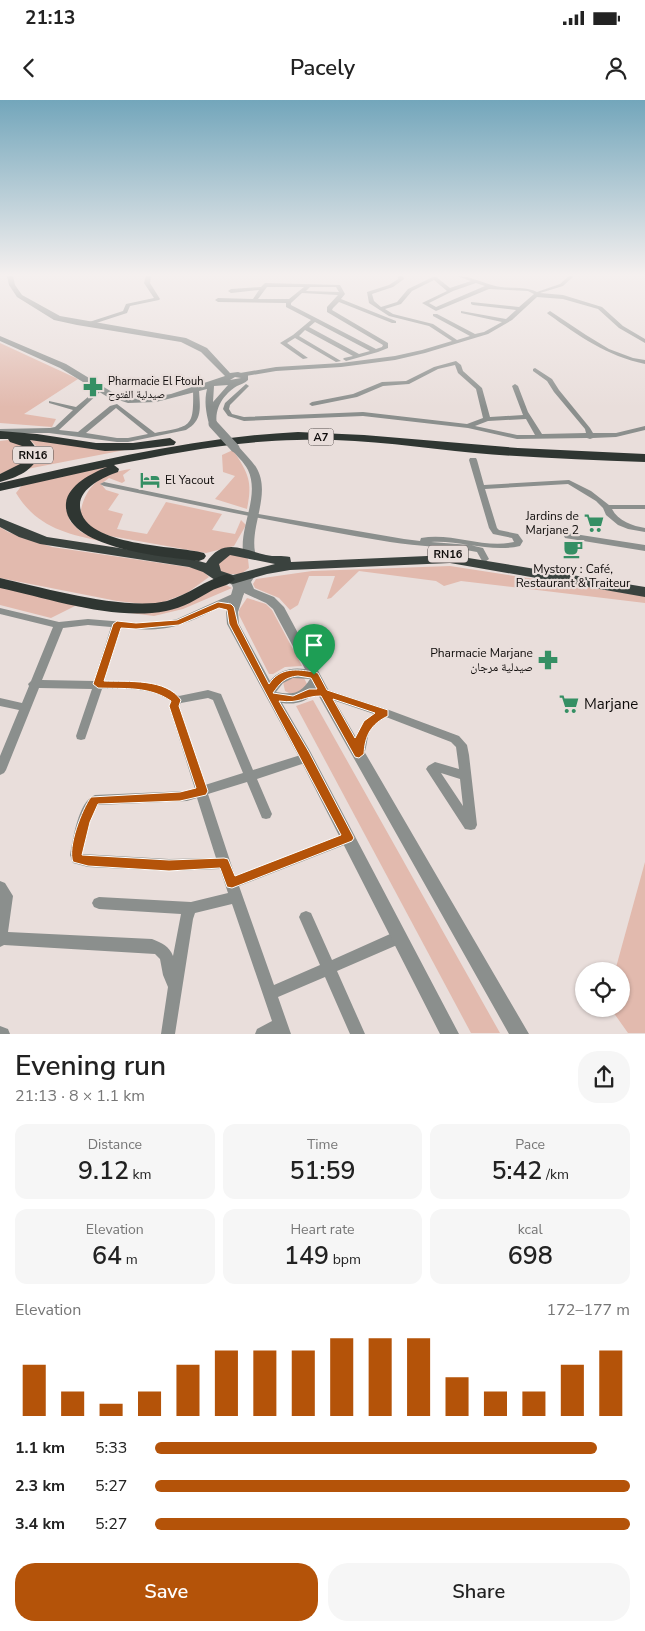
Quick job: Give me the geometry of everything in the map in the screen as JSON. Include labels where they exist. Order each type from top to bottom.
[{"type":"highway","points":[[0,437],[37,436],[117,448],[136,447],[250,429],[319,428],[363,435]]},
{"type":"highway","name":"A7","points":[[0,479],[205,438],[285,431],[645,452]]},
{"type":"highway","points":[[198,556],[158,550],[99,537],[86,530],[72,514],[75,496],[84,485],[103,473],[165,454],[243,441],[363,435]]},
{"type":"highway","name":"A7","points":[[0,487],[202,445],[247,439],[297,436],[363,435],[525,453],[645,458]]},
{"type":"highway","name":"RN16","points":[[0,437],[24,442],[31,446],[34,453],[32,460],[24,468],[0,479]]},
{"type":"highway","points":[[0,514],[28,529],[88,544],[178,556],[218,556],[246,549],[258,561],[258,566],[252,574]]},
{"type":"highway","name":"RN16","points":[[0,522],[24,534],[45,541],[186,562],[224,577]]},
{"type":"highway","name":"RN16","points":[[246,549],[267,559],[284,560],[446,554],[485,559],[594,579],[645,585]]},
{"type":"highway","points":[[218,556],[212,564],[224,577]]},
{"type":"highway","name":"RN16","points":[[0,583],[103,603],[149,608],[181,601],[224,577],[252,574],[290,566],[450,560],[480,563],[645,592]]},
{"type":"street","points":[[63,320],[85,325],[183,340],[204,350],[236,381]]},
{"type":"street","points":[[85,325],[102,320]]},
{"type":"street","points":[[305,358],[283,344],[304,327],[317,320],[376,351]]},
{"type":"street","points":[[317,367],[385,348],[386,344],[343,320]]},
{"type":"street","points":[[388,320],[394,322]]},
{"type":"street","points":[[413,320],[424,322],[457,342]]},
{"type":"street","points":[[447,320],[476,337]]},
{"type":"street","points":[[497,320],[507,322]]},
{"type":"street","points":[[80,434],[116,402],[174,396],[210,385],[236,381],[261,372],[395,358],[476,337],[510,320]]},
{"type":"street","points":[[560,320],[615,354],[629,360],[645,362]]},
{"type":"street","points":[[614,320],[645,341]]},
{"type":"street","points":[[304,327],[358,356]]},
{"type":"street","points":[[350,337],[365,332]]},
{"type":"street","points":[[312,346],[344,334]]},
{"type":"street","points":[[295,336],[338,360]]},
{"type":"street","points":[[0,338],[65,367],[100,389],[154,435]]},
{"type":"street","points":[[312,404],[355,396],[382,384],[407,383],[436,368],[456,362],[460,372],[480,390],[487,419]]},
{"type":"street","points":[[535,370],[550,380],[556,391],[588,429],[590,437]]},
{"type":"street","points":[[212,412],[236,381]]},
{"type":"street","points":[[236,381],[226,407],[230,415],[244,419],[363,414],[488,429],[509,436],[540,437],[616,436],[644,429],[645,421]]},
{"type":"street","points":[[210,385],[208,400],[213,424],[235,448],[254,474],[257,496],[246,549]]},
{"type":"street","points":[[515,386],[528,417],[540,437]]},
{"type":"street","points":[[50,431],[57,428],[100,389]]},
{"type":"street","points":[[0,431],[17,429],[80,434],[117,440],[138,439],[184,429],[192,424],[197,412],[196,390]]},
{"type":"street","points":[[51,402],[78,409]]},
{"type":"street","points":[[468,426],[487,419],[528,417]]},
{"type":"street","points":[[411,543],[438,538],[512,546],[518,544],[519,542],[515,536],[494,530],[473,460]]},
{"type":"street","points":[[482,487],[569,482],[578,486],[606,506],[609,513],[622,523],[645,530]]},
{"type":"street","points":[[104,484],[252,515],[411,543],[477,549],[483,554],[485,559]]},
{"type":"street","points":[[606,506],[645,507]]},
{"type":"street","points":[[568,536],[645,548]]},
{"type":"street","points":[[252,574],[245,582],[247,589],[255,595],[270,600],[278,607],[316,685],[359,754],[520,1034]]},
{"type":"street","points":[[0,611],[58,625],[88,622],[148,626],[179,622],[225,607],[239,594],[237,583],[224,577]]},
{"type":"street","points":[[225,607],[270,694],[307,758],[450,1034]]},
{"type":"street","points":[[81,736],[117,624]]},
{"type":"street","points":[[1,766],[58,625]]},
{"type":"street","points":[[270,694],[277,680],[288,674],[298,673],[316,685],[455,739],[462,749],[466,776],[470,826],[432,769],[435,767],[466,776]]},
{"type":"street","points":[[34,684],[146,686],[163,690],[177,700],[208,694],[217,697],[266,814]]},
{"type":"street","points":[[270,694],[293,699],[302,697],[316,685]]},
{"type":"street","points":[[177,700],[174,706],[224,863],[282,1029],[262,1034]]},
{"type":"street","points":[[0,702],[24,707]]},
{"type":"street","points":[[359,754],[360,739],[368,724],[374,718],[385,713]]},
{"type":"street","points":[[224,863],[169,865],[88,861],[80,860],[76,857],[84,822],[90,806],[95,800],[180,797],[307,758]]},
{"type":"street","points":[[232,883],[348,838]]},
{"type":"street","points":[[0,887],[8,896],[0,939],[161,948],[166,953],[169,974],[176,988]]},
{"type":"street","points":[[99,903],[191,908],[236,897]]},
{"type":"street","points":[[168,1034],[186,918],[191,908]]},
{"type":"street","points":[[306,917],[358,1034]]},
{"type":"street","points":[[270,994],[399,937]]},
{"type":"shaded area","points":[[0,343],[78,379],[24,414],[56,419],[52,427],[0,423]]},
{"type":"shaded area","points":[[8,440],[19,443],[27,448],[27,457],[18,467],[0,474],[0,441]]},
{"type":"shaded area","points":[[30,440],[135,448],[27,469],[35,461],[38,448]]},
{"type":"shaded area","points":[[233,450],[246,471],[248,478],[249,499],[247,509],[215,499],[235,476],[223,472],[222,455]]},
{"type":"shaded area","points":[[115,465],[70,494],[66,507],[70,521],[81,532],[101,541],[75,535],[42,521],[24,504],[16,493],[23,484]]},
{"type":"shaded area","points":[[131,469],[123,475],[125,481],[122,483],[109,478],[101,484],[106,490],[119,494],[108,510],[123,514],[117,529],[147,534],[166,502],[222,514],[212,530],[235,534],[241,520],[246,525],[234,546],[206,553],[110,536],[93,530],[80,515],[82,505],[90,488],[103,477]]},
{"type":"shaded area","points":[[0,527],[8,532],[52,547],[201,569],[209,577],[187,593],[161,603],[144,604],[117,601],[0,578]]},
{"type":"shaded area","points":[[230,554],[243,555],[248,559],[249,568],[241,574],[223,574],[216,563]]},
{"type":"shaded area","points":[[450,566],[645,596],[645,603],[461,581],[444,586],[436,581],[359,571],[331,598],[327,599],[335,576],[309,576],[298,605],[290,610],[279,598],[255,588],[253,584],[256,579],[312,571]]},
{"type":"shaded area","points":[[0,583],[147,609],[222,583],[232,588],[183,609],[154,616],[75,606],[51,618],[0,605]]},
{"type":"shaded area","points":[[247,598],[266,604],[272,610],[302,666],[285,667],[273,674],[269,674],[239,615],[239,610]]},
{"type":"shaded area","points":[[288,677],[304,678],[307,684],[305,690],[291,694],[285,691],[283,682]]},
{"type":"shaded area","points":[[313,700],[500,1033],[471,1033],[296,706]]},
{"type":"shaded area","points":[[645,862],[645,1033],[628,1033],[617,1017],[630,1017],[630,962],[617,962]]},
{"type":"place","name":"Pharmacie El Ftouh صيدلية الفتوح","points":[[93,387]]},
{"type":"place","name":"El Yacout","points":[[150,480]]},
{"type":"place","name":"Jardins de Marjane 2","points":[[594,523]]},
{"type":"place","name":"Mystory : Café, Restaurant & Traiteur","points":[[573,549]]},
{"type":"place","name":"Pharmacie Marjane صيدلية مرجان","points":[[548,660]]},
{"type":"place","name":"Marjane","points":[[569,704]]},
{"type":"route","points":[[314,675],[298,673],[280,677],[269,692],[233,624],[231,610],[228,606],[218,605],[171,624],[136,626],[117,624],[98,684],[156,688],[163,690],[177,700],[174,706],[202,791],[180,797],[103,798],[93,801],[84,822],[76,855],[77,859],[169,865],[224,863],[232,883],[348,838],[305,755],[271,696],[284,699],[298,699],[309,692],[324,693],[359,754],[360,739],[368,724],[374,718],[385,713],[324,693],[314,675]]}]
